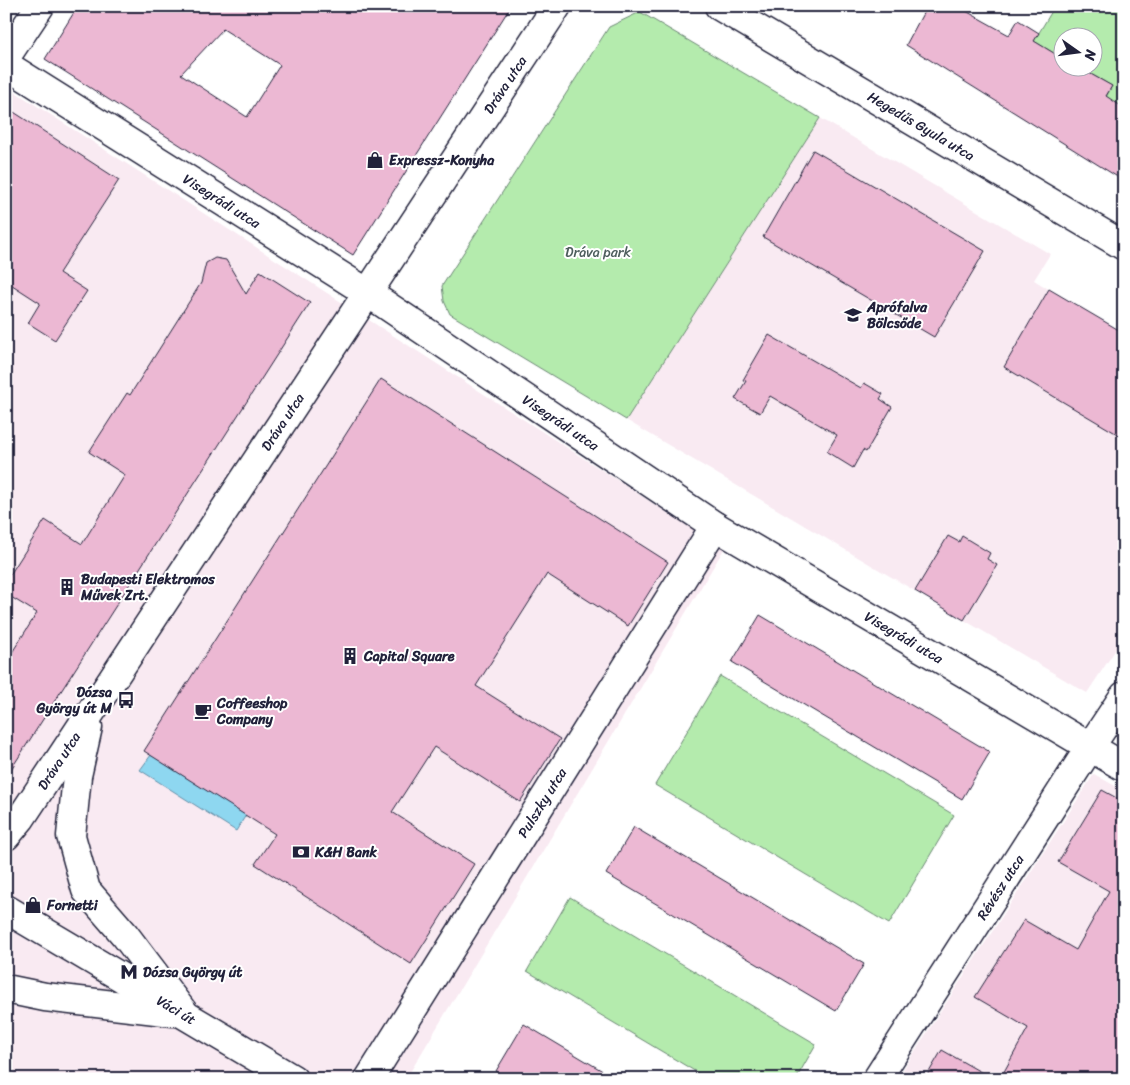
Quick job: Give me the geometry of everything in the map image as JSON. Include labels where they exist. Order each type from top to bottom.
[{"type":"street","points":[[6,57],[40,6]]},
{"type":"street","name":"Dráva utca","points":[[6,836],[21,818],[557,6]]},
{"type":"street","name":"Hegedűs Gyula utca","points":[[719,6],[1124,246]]},
{"type":"street","name":"Visegrádi utca","points":[[6,65],[368,293],[714,526],[1124,767]]},
{"type":"street","name":"Pulszky utca","points":[[370,1079],[714,526]]},
{"type":"street","name":"Révész utca","points":[[877,1079],[1124,696]]},
{"type":"street","points":[[92,710],[77,776],[71,836],[86,890],[125,935],[184,1013]]},
{"type":"street","name":"Váci út","points":[[6,909],[294,1079]]},
{"type":"street","points":[[6,989],[45,997],[184,1013]]},
{"type":"shaded area","points":[[6,86],[724,549],[406,1079],[6,1079]]},
{"type":"shaded area","points":[[820,118],[1050,254],[1034,280],[1124,336],[1124,637],[1087,693],[964,620],[996,565],[987,559],[990,553],[963,537],[959,542],[948,536],[915,591],[626,420]]},
{"type":"shaded area","points":[[1094,774],[1124,791],[1124,1079],[897,1079]]},
{"type":"green space","points":[[1055,6],[1124,6],[1124,108],[1106,97],[1112,86],[1098,78],[1102,78],[1102,28],[1052,28],[1052,52],[1034,41]]},
{"type":"green space","name":"Dráva park","points":[[640,12],[820,118],[626,420],[450,314],[444,301],[442,286],[609,27]]},
{"type":"green space","points":[[720,676],[954,815],[889,924],[655,785]]},
{"type":"green space","points":[[570,897],[816,1044],[796,1079],[708,1079],[527,971]]},
{"type":"water","points":[[151,755],[246,815],[236,831],[140,770]]},
{"type":"building","points":[[78,6],[511,6],[353,255],[45,59]],"holes":[[[223,29],[280,65],[247,117],[181,74]]]},
{"type":"building","points":[[927,6],[957,6],[1009,35],[1018,20],[1039,33],[1034,41],[1052,52],[1052,78],[1098,78],[1112,86],[1106,96],[1124,108],[1124,181],[906,45]]},
{"type":"building","points":[[6,107],[119,180],[59,273],[87,291],[55,340],[28,323],[40,303],[6,281]]},
{"type":"building","points":[[813,150],[985,251],[934,337],[763,237]]},
{"type":"building","name":"Budapesti Elektromos Művek Zrt.","points":[[215,258],[226,260],[246,294],[260,271],[310,303],[6,777],[6,662],[37,613],[6,594],[6,581],[45,520],[82,544],[125,475],[89,452],[127,393],[130,395],[201,283],[206,263]]},
{"type":"building","points":[[1049,289],[1124,333],[1124,438],[1004,367]]},
{"type":"building","points":[[769,335],[861,388],[864,383],[883,394],[880,399],[892,407],[866,452],[863,450],[853,468],[827,452],[837,435],[770,396],[760,413],[735,399],[746,381],[743,380]]},
{"type":"building","name":"Capital Square","points":[[381,379],[668,562],[628,626],[547,574],[476,686],[560,739],[520,802],[434,747],[392,812],[474,864],[411,964],[255,864],[275,834],[144,751]]},
{"type":"building","points":[[948,536],[959,542],[962,536],[990,553],[987,559],[997,565],[964,620],[915,591]]},
{"type":"building","points":[[760,615],[990,752],[962,799],[732,662]]},
{"type":"building","points":[[1102,790],[1124,802],[1124,1079],[1000,1079],[1028,1028],[975,997],[1024,920],[1076,950],[1109,891],[1058,862]]},
{"type":"building","points":[[634,827],[864,964],[836,1011],[606,874]]},
{"type":"building","points":[[524,1024],[616,1079],[509,1079],[496,1071]]},
{"type":"building","points":[[942,1050],[993,1079],[925,1079]]},
{"type":"place","name":"Expressz-Konyha","points":[[375,160]]},
{"type":"place","name":"Aprófalva Bölcsőde","points":[[853,315]]},
{"type":"place","name":"Budapesti Elektromos Művek Zrt.","points":[[67,587]]},
{"type":"place","name":"Capital Square","points":[[350,656]]},
{"type":"place","name":"Dózsa György út M","points":[[126,700]]},
{"type":"place","name":"Coffeeshop Company","points":[[203,711]]},
{"type":"place","name":"K&H Bank","points":[[301,852]]},
{"type":"place","name":"Fornetti","points":[[33,905]]},
{"type":"place","name":"Dózsa György út","points":[[129,972]]}]
